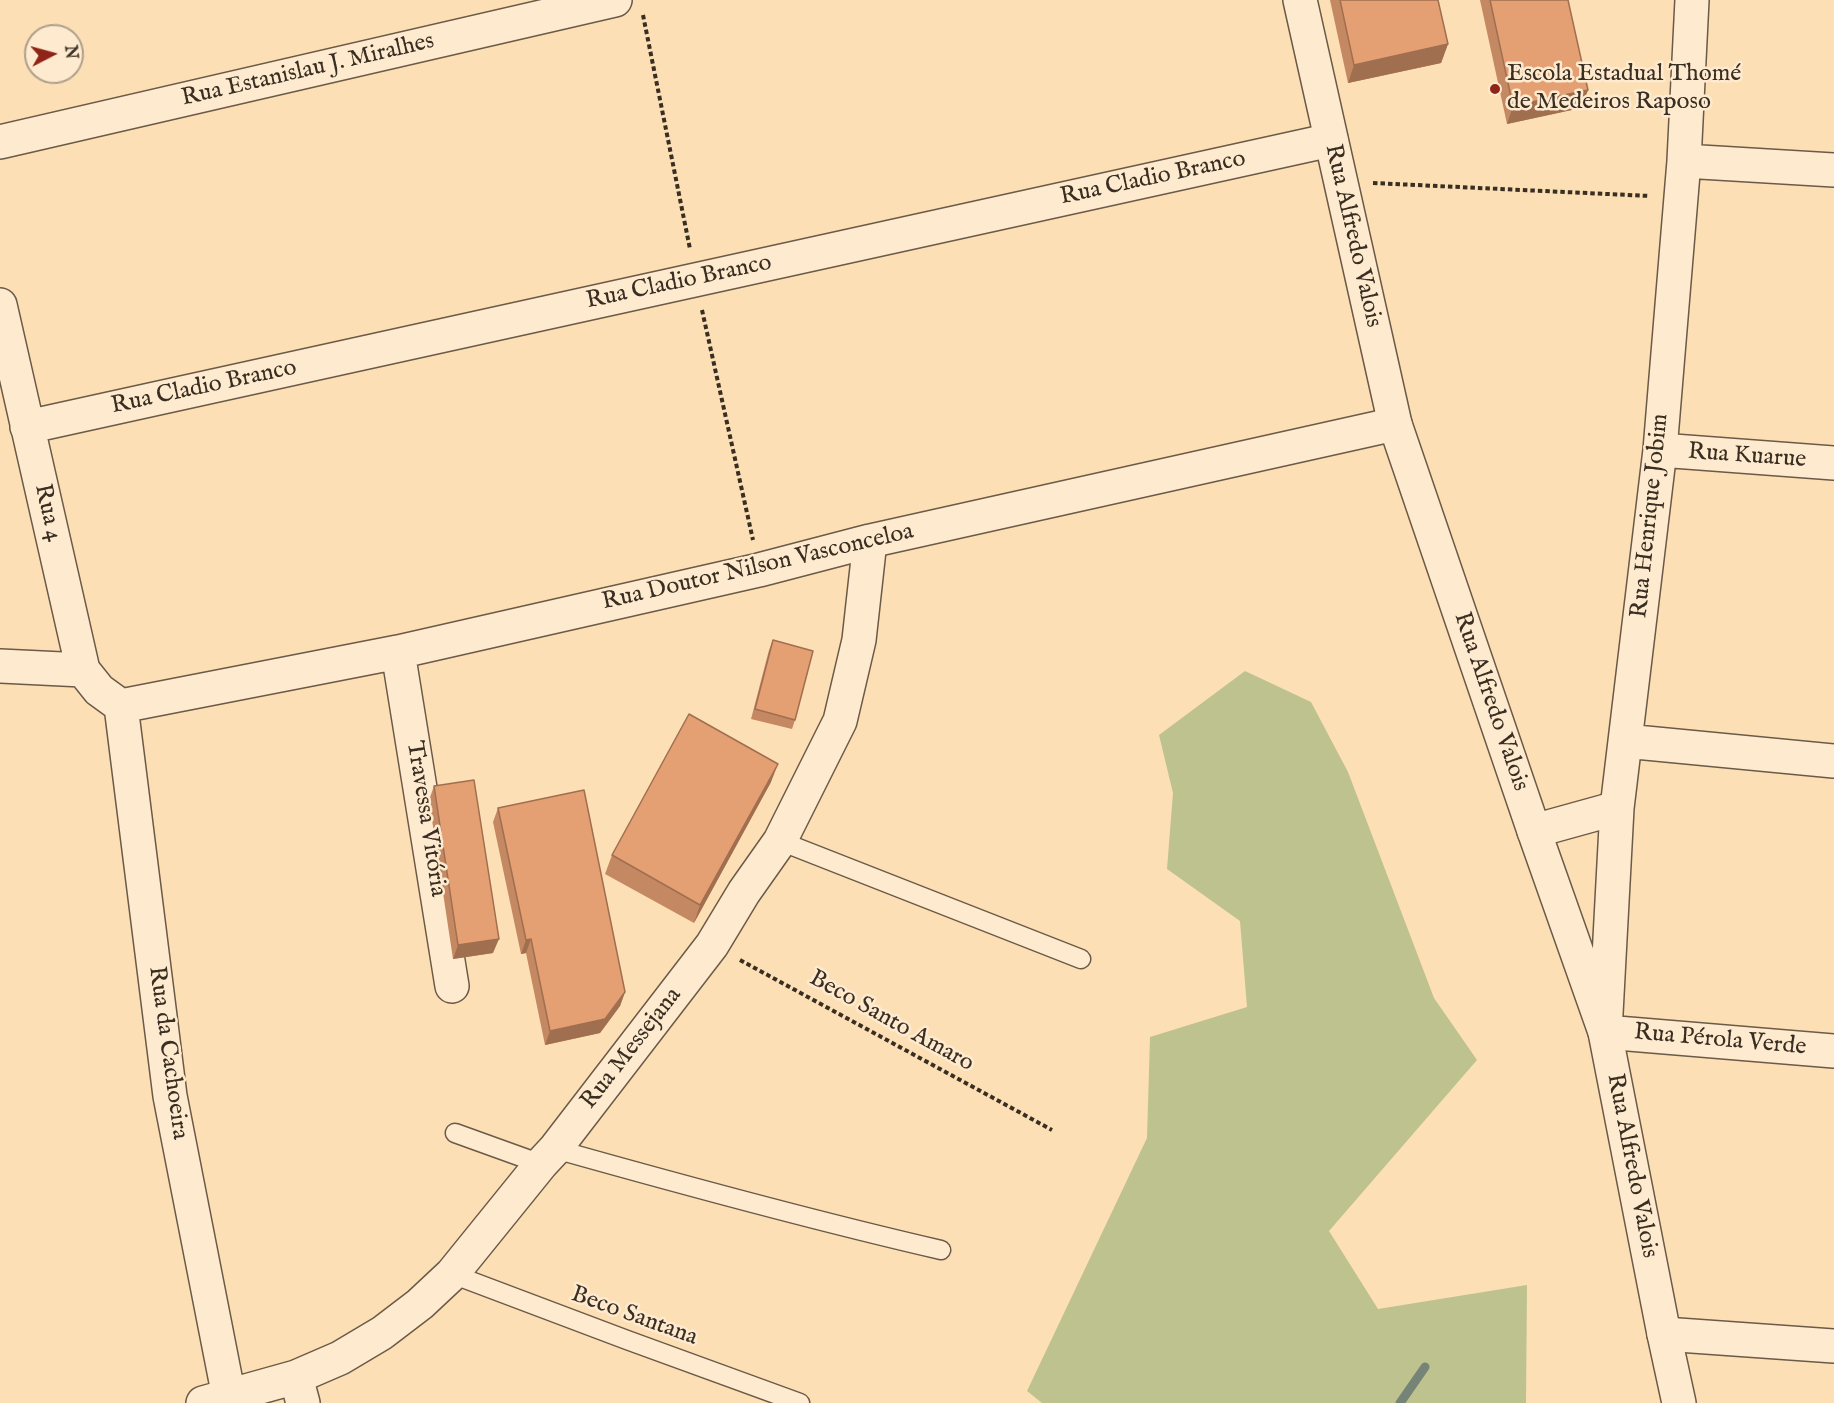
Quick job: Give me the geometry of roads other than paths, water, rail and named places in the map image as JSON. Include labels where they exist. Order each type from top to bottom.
[{"type":"street","name":"Rua Estanislau J. Miralhes","points":[[0,142],[615,0]]},
{"type":"street","name":"Rua Alfredo Valois","points":[[1300,0],[1395,424],[1605,1032],[1679,1403]]},
{"type":"street","name":"Rua Henrique Jobim","points":[[1605,1032],[1617,808],[1660,450],[1684,161],[1692,0]]},
{"type":"street","name":"Rua Cladio Branco","points":[[27,427],[1331,140]]},
{"type":"street","points":[[1684,161],[1834,170]]},
{"type":"street","name":"Rua 4","points":[[0,305],[83,670],[99,690],[121,706]]},
{"type":"street","name":"Rua Doutor Nilson Vasconceloa","points":[[121,706],[398,651],[759,570],[870,541],[1395,424]]},
{"type":"street","name":"Rua Kuarue","points":[[1660,450],[1834,463]]},
{"type":"street","name":"Rua Messejana","points":[[216,1400],[300,1390],[340,1358],[382,1333],[420,1304],[452,1274],[548,1156],[712,945],[744,892],[780,841],[840,721],[859,640],[870,541]]},
{"type":"street","name":"Travessa Vitória","points":[[398,651],[452,986]]},
{"type":"street","points":[[0,666],[83,670]]},
{"type":"street","name":"Rua da Cachoeira","points":[[121,706],[170,1096],[216,1400]]},
{"type":"street","points":[[1625,741],[1834,761]]},
{"type":"street","points":[[1534,831],[1617,808]]},
{"type":"street","name":"Rua Pérola Verde","points":[[1605,1032],[1834,1051]]},
{"type":"street","points":[[1664,1334],[1834,1346]]},
{"type":"lane","points":[[780,841],[1081,960]]},
{"type":"lane","points":[[455,1133],[941,1250]]},
{"type":"lane","name":"Beco Santana","points":[[452,1274],[800,1403]]},
{"type":"waterway","points":[[1400,1403],[1425,1367]]},
{"type":"place","name":"Escola Estadual Thomé de Medeiros Raposo","points":[[1495,89]]}]
